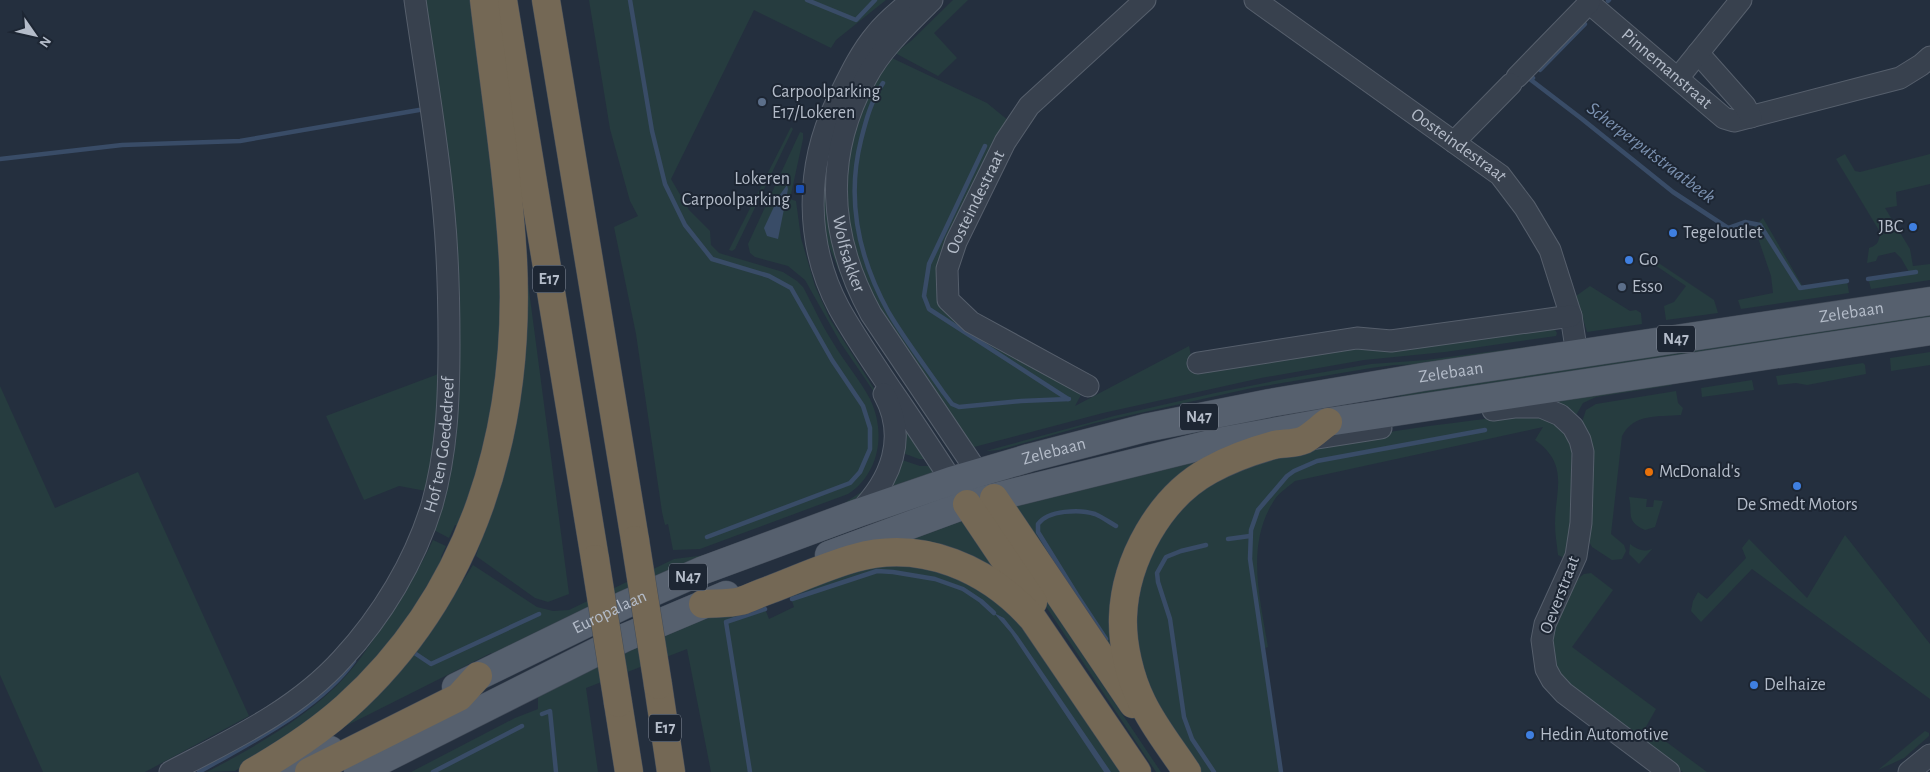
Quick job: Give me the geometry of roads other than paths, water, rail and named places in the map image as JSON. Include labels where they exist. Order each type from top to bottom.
[{"type":"highway","points":[[253,772],[284,753],[347,706],[397,652],[423,618],[458,560],[478,514],[491,475],[506,402],[513,328],[513,280],[507,190],[484,0]]},
{"type":"highway","name":"E17","points":[[504,0],[629,772]]},
{"type":"highway","name":"E17","points":[[546,0],[635,540],[671,772]]},
{"type":"highway","points":[[1187,772],[1142,701],[1132,674],[1123,618],[1131,575],[1139,552],[1160,515],[1172,500],[1190,483],[1209,471],[1245,455],[1273,446],[1304,440],[1328,422]]},
{"type":"highway","points":[[994,498],[1178,772]]},
{"type":"highway","points":[[967,504],[1148,772]]},
{"type":"highway","points":[[703,604],[740,601],[840,562],[874,554],[917,553],[961,565],[982,575],[1002,589],[1019,603],[1033,619],[1137,772]]},
{"type":"highway","points":[[309,772],[459,697],[478,676]]},
{"type":"main road","name":"Zelebaan","points":[[978,473],[1145,428],[1208,415],[1423,377],[1930,300]]},
{"type":"main road","name":"Zelebaan","points":[[994,498],[1218,442],[1328,422],[1930,331]]},
{"type":"main road","name":"Europalaan","points":[[284,772],[624,605],[701,571],[858,513],[978,473]]},
{"type":"main road","name":"Europalaan","points":[[358,772],[624,638],[703,604],[834,553],[967,504],[994,498]]},
{"type":"street","name":"Hof ten Goededreef","points":[[170,772],[268,719],[300,696],[342,660],[377,615],[403,573],[414,552],[431,505],[438,482],[447,423],[449,292],[444,212],[415,0]]},
{"type":"street","name":"Wolfsakker","points":[[858,513],[874,497],[890,465],[895,445],[894,420],[890,404],[833,315],[826,297],[815,239],[814,180],[820,146],[829,118],[852,70],[875,35],[912,0]]},
{"type":"street","name":"Wolfsakker","points":[[932,0],[887,47],[863,84],[845,128],[840,155],[837,212],[847,260],[863,299],[884,335],[994,498]]},
{"type":"street","name":"Oosteindestraat","points":[[1088,386],[971,322],[948,300],[947,268],[956,242],[986,178],[1005,142],[1029,106],[1145,0]]},
{"type":"street","name":"Oosteindestraat","points":[[1255,0],[1500,175],[1525,208],[1550,250],[1571,316],[1577,354]]},
{"type":"street","points":[[1678,78],[1740,0]]},
{"type":"street","name":"Pinnemanstraat","points":[[1454,142],[1588,2],[1724,118],[1734,121],[1900,78],[1930,57]]},
{"type":"street","name":"Pinnemanstraat","points":[[1698,53],[1745,106],[1750,117]]},
{"type":"street","name":"Wolfsakker","points":[[821,263],[838,306],[864,349],[967,504]]},
{"type":"street","points":[[1198,363],[1357,338],[1391,341],[1571,316]]},
{"type":"street","name":"Oeverstraat","points":[[1304,440],[1514,407],[1541,407],[1560,415],[1573,427],[1580,440],[1583,452],[1580,533],[1576,556],[1545,624],[1542,640],[1546,669],[1552,680],[1564,693],[1669,772]]},
{"type":"street","points":[[1909,772],[1930,755]]},
{"type":"water","points":[[787,185],[788,189],[778,239],[767,236],[764,228],[779,196]]},
{"type":"water","points":[[994,613],[1004,618],[1018,636],[1111,772],[1104,772],[1011,633]]},
{"type":"waterway","points":[[630,0],[652,131],[665,184],[685,225],[712,259],[769,276],[791,288],[832,360],[863,406],[870,428],[870,449],[860,472],[850,483],[707,537]]},
{"type":"waterway","points":[[807,0],[856,20],[875,0]]},
{"type":"waterway","points":[[1540,70],[1585,24]]},
{"type":"waterway","name":"Scherperputstraatbeek","points":[[1533,78],[1531,80],[1673,192],[1728,228],[1745,222],[1760,225],[1800,288],[1847,281]]},
{"type":"waterway","points":[[883,83],[872,104],[861,140],[857,162],[855,207],[858,229],[870,272],[889,313],[952,404],[959,407],[1069,399]]},
{"type":"waterway","points":[[0,159],[122,145],[240,141],[419,110]]},
{"type":"waterway","points":[[985,146],[929,264],[924,296],[929,309],[1068,399]]},
{"type":"waterway","name":"Scherperputstraatbeek","points":[[1868,279],[1916,272]]},
{"type":"waterway","points":[[1281,772],[1250,559],[1251,530],[1258,510],[1287,476],[1317,461],[1485,430]]},
{"type":"waterway","points":[[1106,639],[1038,532],[1038,524],[1043,519],[1056,513],[1081,511],[1095,514],[1116,526]]},
{"type":"waterway","points":[[1228,539],[1250,536]]},
{"type":"waterway","points":[[1206,545],[1166,557],[1157,573],[1170,619],[1184,717],[1192,739],[1214,772]]},
{"type":"waterway","points":[[792,599],[877,571],[893,572],[935,579],[963,589],[981,601],[994,613]]},
{"type":"waterway","points":[[750,772],[726,622],[765,609]]},
{"type":"waterway","points":[[416,654],[431,664],[539,614]]},
{"type":"waterway","points":[[199,772],[261,737],[303,710],[340,678],[354,661]]},
{"type":"waterway","points":[[542,714],[550,711],[556,772]]},
{"type":"waterway","points":[[433,772],[522,726]]},
{"type":"place","name":"Carpoolparking E17/Lokeren","points":[[762,102]]},
{"type":"place","name":"Lokeren Carpoolparking","points":[[800,189]]},
{"type":"place","name":"JBC","points":[[1913,227]]},
{"type":"place","name":"Tegeloutlet","points":[[1673,233]]},
{"type":"place","name":"Go","points":[[1629,260]]},
{"type":"place","name":"Esso","points":[[1622,287]]},
{"type":"place","name":"McDonald's","points":[[1649,472]]},
{"type":"place","name":"De Smedt Motors","points":[[1797,486]]},
{"type":"place","name":"Delhaize","points":[[1754,685]]},
{"type":"place","name":"Hedin Automotive","points":[[1530,735]]}]
